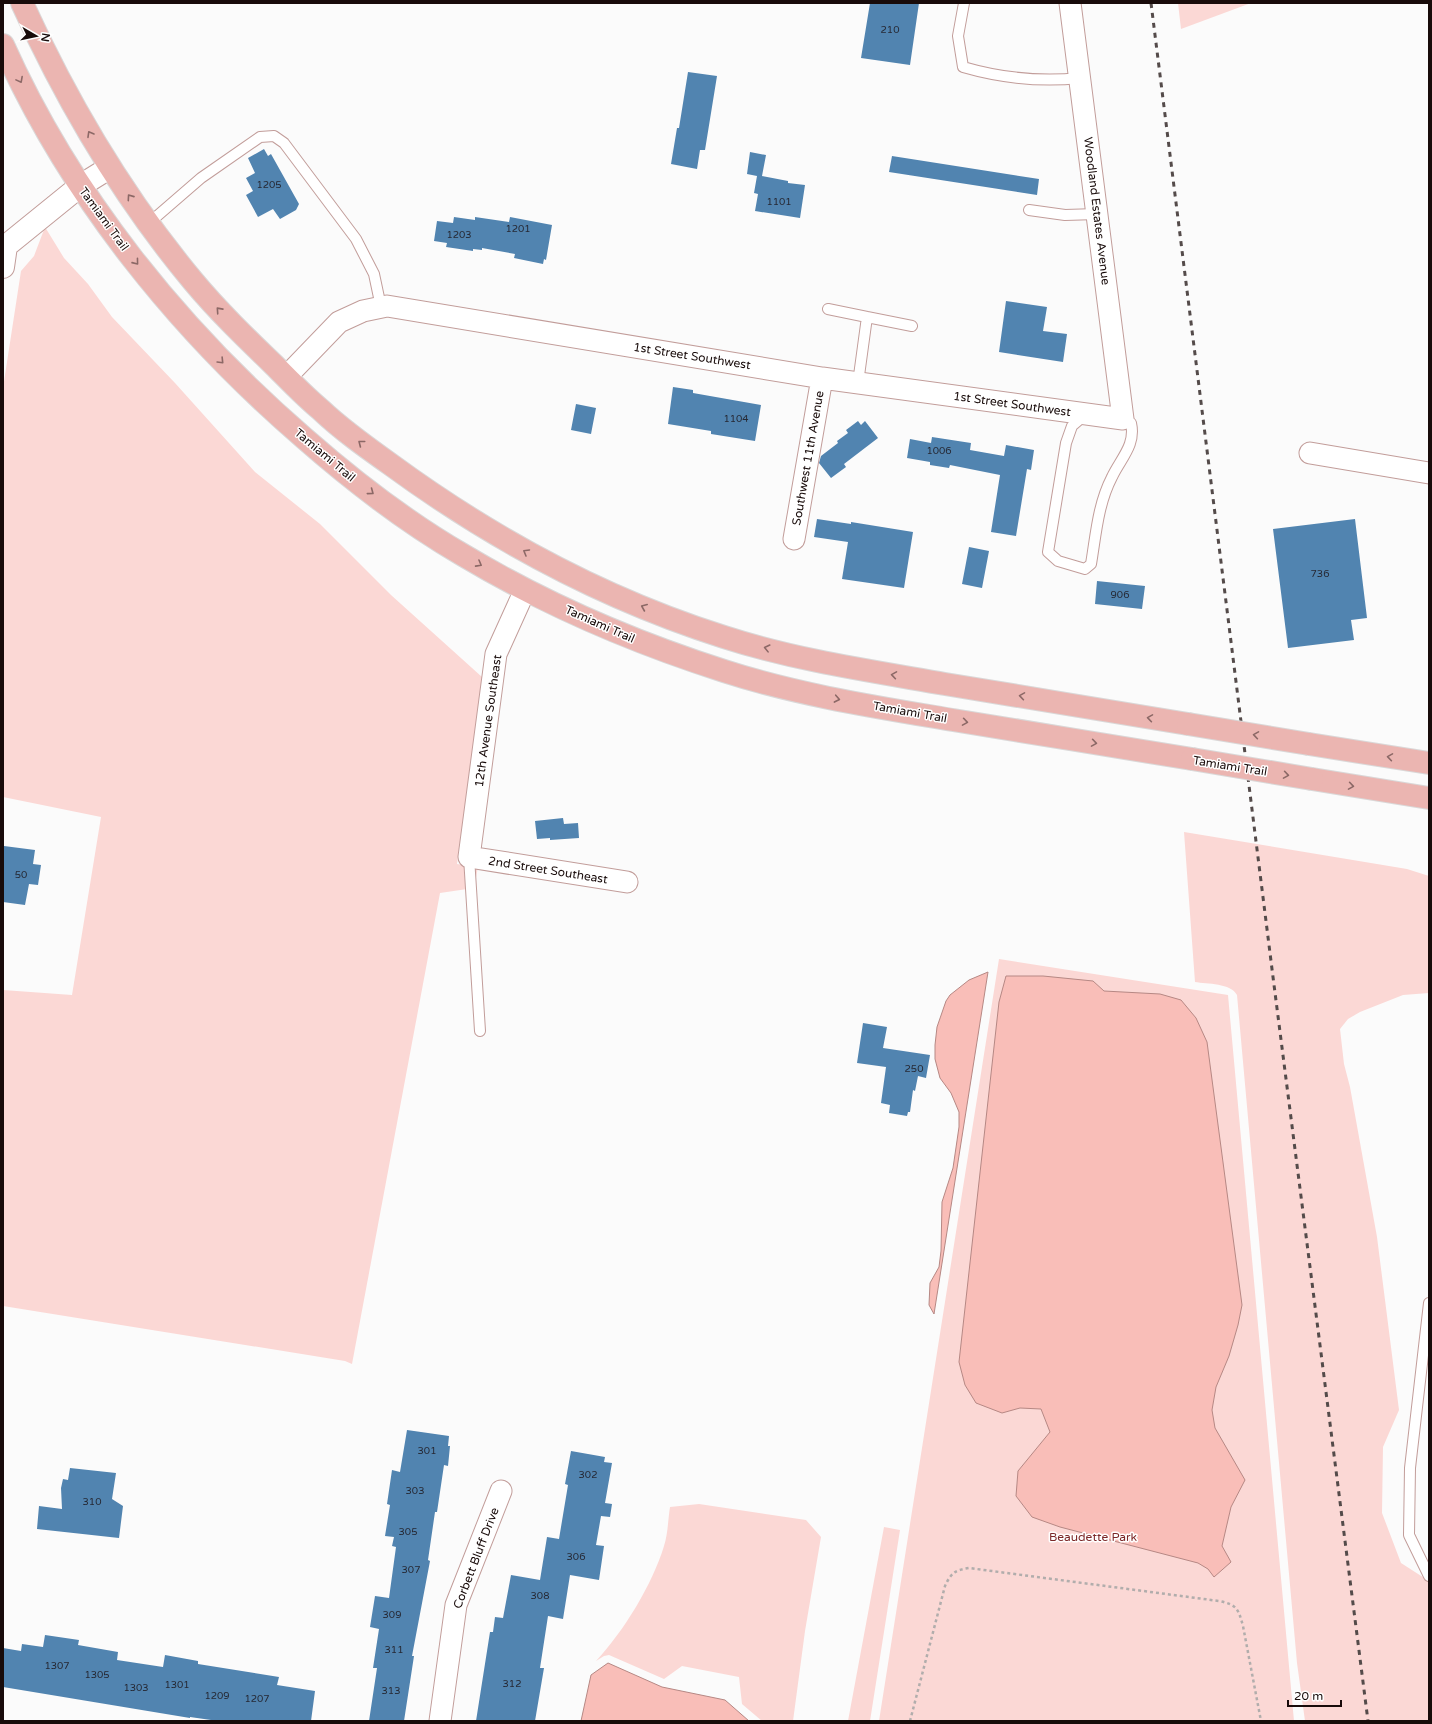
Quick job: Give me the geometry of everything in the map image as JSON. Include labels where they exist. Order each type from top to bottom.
[{"type":"main road","points":[[22,3],[39,41],[110,168],[149,223],[194,282],[235,328],[321,411],[366,447],[426,491],[478,524],[539,559],[669,618],[726,638],[820,661],[874,672],[1429,763]]},
{"type":"main road","name":"Tamiami Trail","points":[[3,45],[12,66],[45,127],[80,186],[127,251],[173,308],[220,361],[275,413],[336,466],[397,512],[462,554],[525,590],[593,622],[656,648],[726,672],[799,692],[883,708],[1429,798]]},
{"type":"street","name":"Woodland Estates Avenue","points":[[1070,3],[1123,419]]},
{"type":"street","points":[[4,253],[80,186],[110,168]]},
{"type":"street","name":"1st Street Southwest","points":[[286,377],[339,322],[363,311],[387,306],[822,378],[1123,419]]},
{"type":"street","name":"Southwest 11th Avenue","points":[[794,539],[822,378]]},
{"type":"street","points":[[1310,453],[1429,473]]},
{"type":"street","name":"12th Avenue Southeast","points":[[469,857],[496,654],[525,590]]},
{"type":"street","name":"2nd Street Southeast","points":[[469,857],[627,882]]},
{"type":"street","name":"Corbett Bluff Drive","points":[[440,1721],[456,1605],[501,1491]]},
{"type":"lane","points":[[964,3],[958,36],[963,67],[988,74],[1020,78],[1058,80],[1080,78]]},
{"type":"lane","points":[[149,223],[201,178],[240,150],[260,137],[274,136],[284,143],[356,239],[374,274],[381,307]]},
{"type":"lane","points":[[1029,210],[1065,215],[1097,214]]},
{"type":"lane","points":[[828,309],[912,326]]},
{"type":"lane","points":[[858,383],[867,317]]},
{"type":"lane","points":[[1086,414],[1072,426],[1066,443],[1048,552],[1058,561],[1085,569],[1091,564],[1096,527],[1105,492],[1132,441],[1133,430],[1131,423],[1123,419]]},
{"type":"lane","points":[[469,857],[480,1031]]},
{"type":"lane","points":[[1429,1303],[1410,1468],[1409,1535],[1429,1576]]},
{"type":"path","points":[[910,1721],[945,1586],[949,1576],[957,1569],[969,1568],[1232,1604],[1239,1611],[1243,1626],[1261,1721]]},
{"type":"green space","points":[[1178,3],[1251,3],[1181,29]]},
{"type":"green space","points":[[45,227],[64,258],[88,284],[112,317],[175,383],[255,472],[320,524],[391,595],[482,677],[457,864],[478,867],[474,888],[440,893],[352,1364],[345,1361],[3,1306],[3,990],[72,995],[101,817],[3,797],[3,388],[21,271],[34,256]]},
{"type":"green space","points":[[1184,832],[1407,869],[1429,876],[1429,993],[1403,995],[1360,1012],[1348,1019],[1340,1029],[1344,1064],[1350,1087],[1377,1237],[1399,1410],[1383,1447],[1382,1513],[1401,1563],[1429,1581],[1429,1721],[1305,1721],[1297,1663],[1237,995],[1230,988],[1224,986],[1195,982]]},
{"type":"green space","name":"Beaudette Park","points":[[999,959],[1228,995],[1294,1721],[879,1721]]},
{"type":"green space","points":[[699,1504],[806,1520],[821,1537],[805,1631],[793,1721],[762,1721],[742,1704],[739,1677],[682,1666],[664,1679],[609,1655],[596,1661],[627,1622],[645,1592],[659,1561],[665,1541],[670,1507]]},
{"type":"green space","points":[[884,1527],[900,1530],[870,1721],[848,1721]]},
{"type":"shaded area","points":[[988,972],[934,1314],[929,1305],[930,1283],[939,1267],[941,1251],[942,1202],[953,1168],[959,1127],[959,1112],[951,1093],[940,1078],[935,1059],[937,1027],[946,1001],[950,995],[969,980]]},
{"type":"shaded area","points":[[1006,976],[1043,976],[1093,981],[1104,991],[1160,994],[1181,1000],[1196,1018],[1207,1042],[1242,1305],[1229,1356],[1216,1387],[1212,1410],[1215,1428],[1245,1480],[1231,1507],[1222,1546],[1231,1562],[1214,1577],[1208,1569],[1198,1563],[1060,1527],[1032,1517],[1016,1496],[1018,1471],[1050,1432],[1041,1409],[1020,1408],[1002,1413],[976,1403],[965,1385],[959,1362],[999,1002]]},
{"type":"shaded area","points":[[608,1663],[662,1687],[725,1700],[749,1721],[581,1721],[591,1675]]},
{"type":"building","points":[[870,3],[919,3],[910,65],[861,58]]},
{"type":"building","points":[[688,72],[717,76],[705,150],[700,150],[697,169],[671,164],[677,128],[679,128]]},
{"type":"building","points":[[264,149],[268,156],[271,154],[299,204],[296,210],[280,219],[273,209],[258,217],[246,195],[253,191],[246,178],[255,173],[248,158]]},
{"type":"building","points":[[750,152],[766,155],[762,176],[788,181],[788,183],[805,185],[800,218],[755,211],[758,194],[754,193],[757,176],[747,174]]},
{"type":"building","points":[[892,156],[1039,179],[1037,195],[889,172]]},
{"type":"building","points":[[454,217],[475,220],[475,217],[509,222],[510,217],[552,225],[546,260],[544,259],[543,264],[514,258],[515,254],[482,248],[482,250],[473,249],[473,251],[446,247],[447,243],[434,241],[437,221],[453,223]]},
{"type":"building","points":[[1006,301],[1047,307],[1043,331],[1067,334],[1063,362],[999,352]]},
{"type":"building","points":[[673,387],[693,390],[693,393],[761,405],[755,441],[711,434],[711,431],[668,424]]},
{"type":"building","points":[[576,404],[596,408],[591,434],[571,430]]},
{"type":"building","points":[[858,421],[861,425],[865,421],[878,438],[844,464],[846,467],[831,478],[819,463],[821,456],[838,443],[837,441],[848,433],[846,430]]},
{"type":"building","points":[[932,437],[971,443],[970,450],[1004,456],[1006,445],[1034,450],[1031,470],[1027,469],[1016,536],[991,532],[1000,475],[950,465],[949,468],[930,465],[930,462],[907,458],[910,439],[931,443]]},
{"type":"building","points":[[817,519],[851,524],[851,522],[913,532],[904,588],[842,579],[848,542],[814,537]]},
{"type":"building","points":[[1355,519],[1367,618],[1351,620],[1354,640],[1288,648],[1273,529]]},
{"type":"building","points":[[969,547],[989,551],[982,588],[962,584]]},
{"type":"building","points":[[1097,581],[1145,586],[1142,609],[1095,604]]},
{"type":"building","points":[[563,818],[564,824],[578,823],[579,838],[550,840],[550,838],[537,839],[535,821]]},
{"type":"building","points":[[4,846],[35,850],[33,864],[41,865],[38,885],[29,884],[25,905],[3,902]]},
{"type":"building","points":[[863,1023],[887,1027],[883,1048],[930,1055],[926,1078],[918,1076],[915,1091],[913,1090],[910,1112],[908,1112],[907,1116],[889,1113],[890,1105],[881,1103],[886,1067],[857,1063]]},
{"type":"building","points":[[407,1430],[449,1436],[448,1446],[450,1446],[448,1466],[444,1465],[437,1512],[435,1512],[428,1560],[430,1561],[412,1656],[414,1656],[404,1721],[369,1721],[377,1668],[373,1668],[379,1629],[370,1627],[375,1596],[389,1598],[396,1547],[392,1546],[394,1537],[385,1536],[390,1505],[387,1504],[392,1470],[400,1472]]},
{"type":"building","points":[[571,1451],[605,1457],[604,1462],[612,1463],[605,1503],[612,1504],[610,1517],[601,1516],[596,1545],[604,1546],[599,1580],[570,1575],[563,1619],[548,1616],[540,1668],[544,1668],[535,1721],[476,1721],[490,1632],[493,1632],[495,1617],[503,1618],[511,1575],[540,1580],[547,1537],[559,1539],[568,1485],[565,1484]]},
{"type":"building","points":[[70,1468],[116,1473],[112,1499],[123,1506],[119,1538],[37,1529],[39,1506],[62,1509],[61,1488],[63,1479],[68,1480]]},
{"type":"building","points":[[45,1635],[79,1640],[78,1645],[118,1652],[117,1660],[163,1667],[165,1655],[198,1661],[198,1664],[279,1677],[277,1685],[315,1691],[311,1721],[218,1721],[190,1718],[3,1687],[3,1648],[21,1651],[22,1644],[43,1647]]},
{"type":"railway","points":[[1151,3],[1368,1721]]}]
